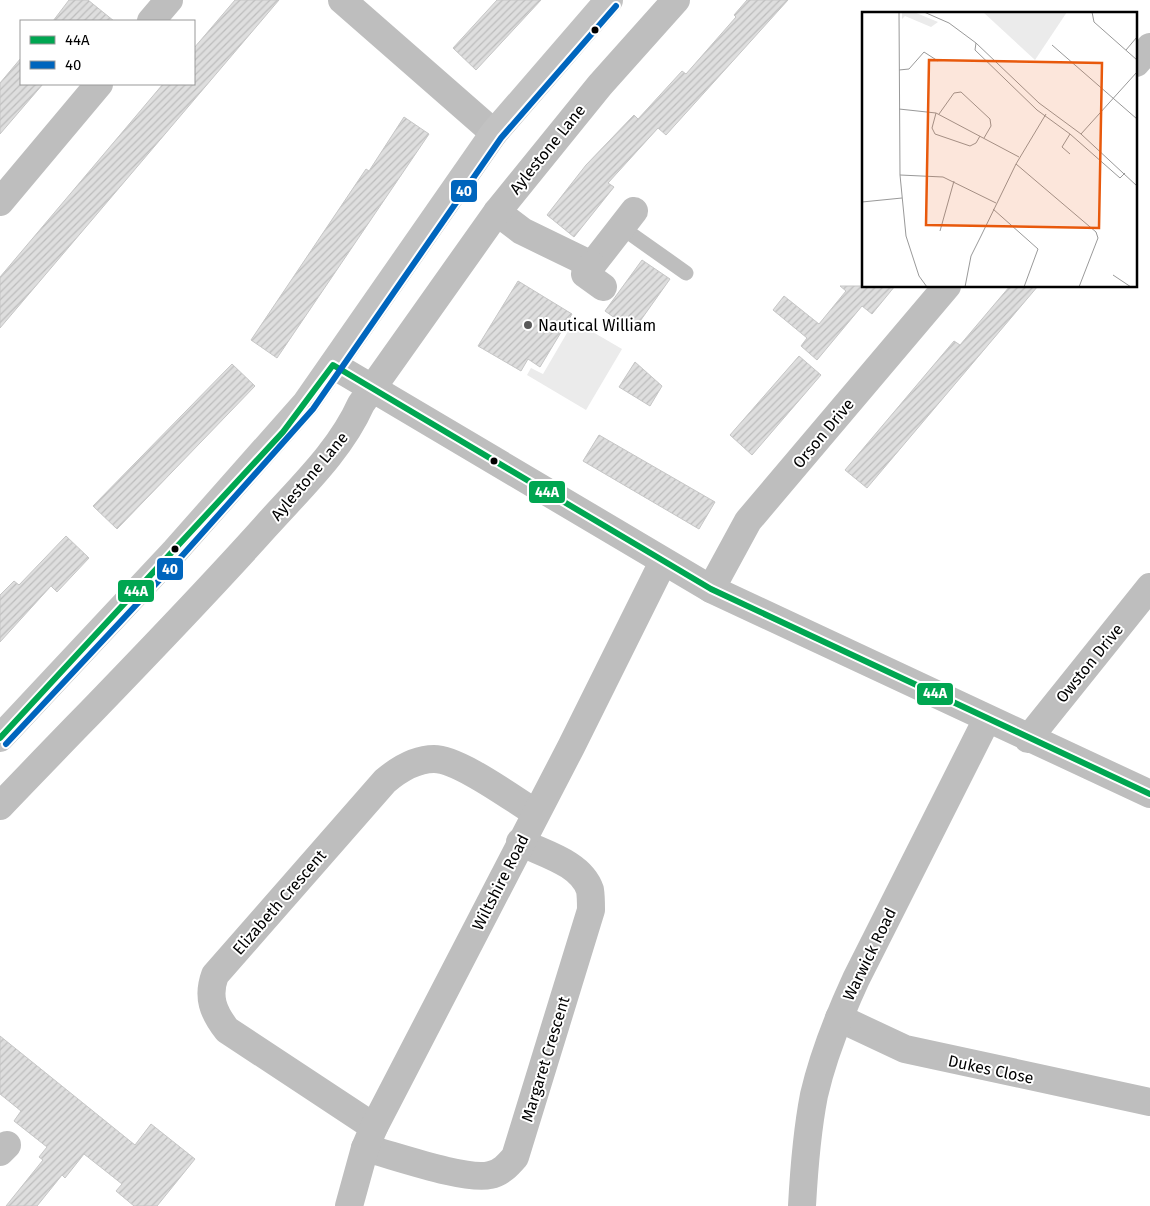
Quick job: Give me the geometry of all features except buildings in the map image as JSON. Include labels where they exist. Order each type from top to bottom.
[{"type":"main road","points":[[2,731],[283,432],[333,365],[494,133],[609,0]]},
{"type":"street","points":[[152,20],[168,0]]},
{"type":"street","points":[[342,0],[494,133]]},
{"type":"street","name":"Aylestone Lane","points":[[0,806],[227,570],[335,449],[353,423],[361,404],[497,212],[600,84],[676,0]]},
{"type":"street","points":[[1138,61],[1150,47]]},
{"type":"street","points":[[0,202],[98,85]]},
{"type":"street","points":[[497,212],[522,231],[597,276],[628,219]]},
{"type":"street","name":"Orson Drive","points":[[711,589],[748,521],[945,288]]},
{"type":"street","points":[[333,365],[711,589],[1028,739],[1150,794]]},
{"type":"street","name":"Wiltshire Road","points":[[349,1206],[370,1138],[663,562]]},
{"type":"street","name":"Owston Drive","points":[[1028,739],[1150,587]]},
{"type":"street","name":"Warwick Road","points":[[802,1206],[804,1165],[814,1094],[839,1018],[856,979],[987,719]]},
{"type":"street","name":"Elizabeth Crescent","points":[[370,1138],[227,1030],[217,1017],[212,1002],[210,988],[215,975],[385,781],[399,770],[433,759],[451,762],[536,813]]},
{"type":"street","name":"Margaret Crescent","points":[[370,1138],[473,1177],[491,1175],[506,1168],[515,1158],[591,910],[590,892],[584,880],[574,868],[520,842]]},
{"type":"street","name":"Dukes Close","points":[[839,1018],[905,1049],[1150,1102]]},
{"type":"lane","points":[[628,219],[686,273]]},
{"type":"shaded area","points":[[574,321],[622,349],[586,410],[527,375],[531,368],[543,374]]},
{"type":"transit line","name":"40","points":[[6,744],[181,557],[313,409],[501,138],[616,6]]},
{"type":"transit line","name":"44A","points":[[0,738],[283,432],[333,365],[711,589],[1150,794]]},
{"type":"place","name":"Nautical William","points":[[528,325]]}]
